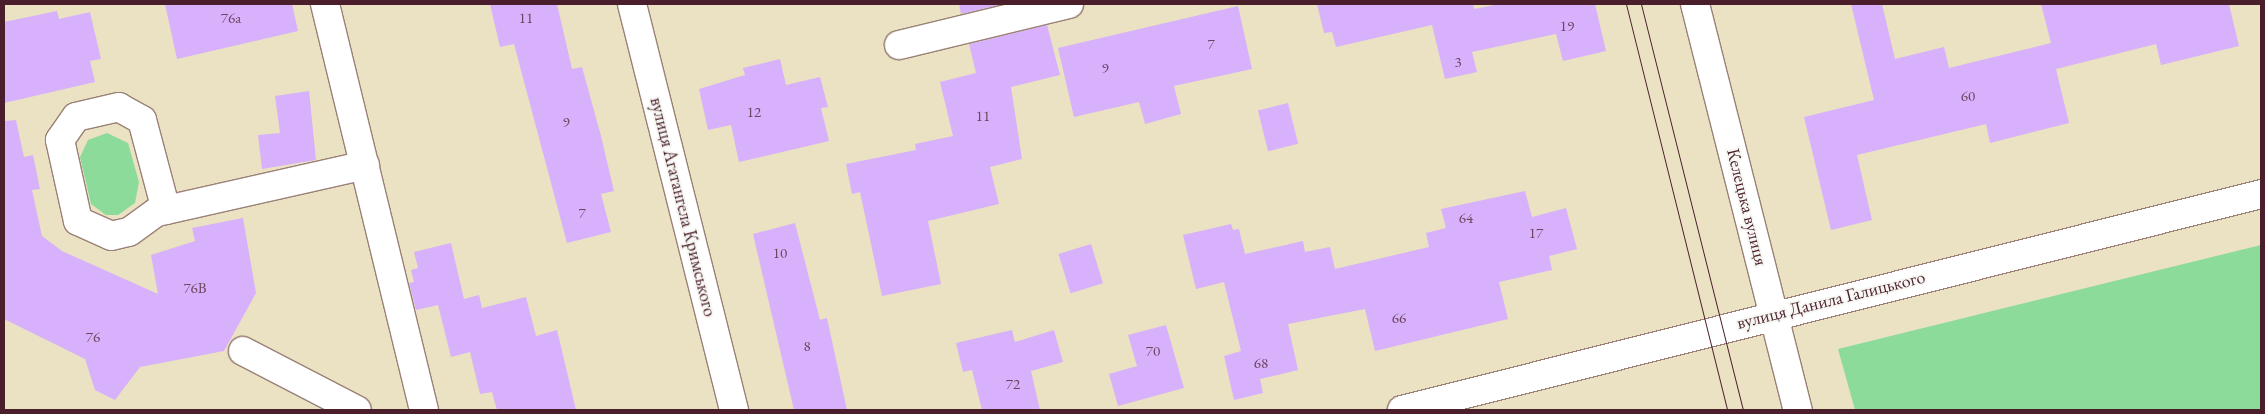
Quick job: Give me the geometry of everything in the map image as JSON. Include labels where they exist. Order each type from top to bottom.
[{"type":"main road","points":[[325,4],[424,410]]},
{"type":"main road","name":"вулиця Агатангела Кримського","points":[[632,4],[734,410]]},
{"type":"main road","points":[[900,45],[1069,4]]},
{"type":"main road","name":"Келецька вулиця","points":[[1696,4],[1798,410]]},
{"type":"main road","points":[[166,210],[142,120],[119,107],[76,117],[60,140],[78,221],[112,236],[129,232],[166,210],[365,165]]},
{"type":"main road","name":"вулиця Данила Галицького","points":[[1402,410],[1775,314],[2261,194]]},
{"type":"main road","points":[[243,351],[357,410]]},
{"type":"green space","points":[[107,133],[128,143],[139,182],[135,203],[118,215],[106,215],[91,204],[80,157],[88,140]]},
{"type":"green space","points":[[2261,245],[2261,410],[1855,410],[1838,349]]},
{"type":"building","points":[[165,4],[292,4],[298,31],[177,59]]},
{"type":"building","points":[[490,4],[557,4],[572,69],[582,67],[601,136],[614,191],[601,194],[611,232],[567,243],[514,44],[500,47]]},
{"type":"building","points":[[959,4],[1003,4],[961,14]]},
{"type":"building","points":[[1317,4],[1473,4],[1474,9],[1499,4],[1595,4],[1606,51],[1563,61],[1556,34],[1472,52],[1477,72],[1445,79],[1432,25],[1336,47],[1332,32],[1324,33]]},
{"type":"building","points":[[1851,4],[1882,4],[1895,59],[1944,47],[1949,68],[2051,43],[2041,4],[2229,4],[2239,46],[2161,65],[2156,44],[2056,69],[2069,123],[1990,143],[1986,124],[1857,155],[1872,220],[1831,230],[1804,117],[1874,100]]},
{"type":"building","points":[[1238,6],[1252,69],[1174,86],[1181,114],[1145,124],[1139,102],[1074,117],[1058,48]]},
{"type":"building","points":[[57,11],[59,19],[90,12],[101,59],[90,61],[95,82],[4,103],[4,22]]},
{"type":"building","points":[[1047,25],[1060,75],[1011,87],[1022,159],[990,167],[999,204],[928,221],[941,284],[882,296],[860,192],[852,194],[846,164],[916,150],[915,144],[953,136],[940,82],[976,73],[969,44]]},
{"type":"building","points":[[780,59],[786,85],[820,77],[828,107],[821,108],[829,141],[739,162],[731,125],[708,130],[699,89],[745,75],[743,68]]},
{"type":"building","points":[[309,91],[316,160],[262,169],[258,135],[280,133],[275,96]]},
{"type":"building","points":[[1288,103],[1298,144],[1268,151],[1258,110]]},
{"type":"building","points":[[16,120],[24,157],[33,155],[40,189],[32,190],[42,236],[62,251],[158,294],[151,255],[195,241],[192,228],[243,218],[256,293],[224,351],[140,367],[115,400],[95,390],[85,359],[4,319],[4,121]]},
{"type":"building","points":[[1525,191],[1532,217],[1566,208],[1577,249],[1549,256],[1552,270],[1499,282],[1508,319],[1375,351],[1365,309],[1288,324],[1298,370],[1260,379],[1263,393],[1234,400],[1224,356],[1241,351],[1224,282],[1196,289],[1183,235],[1231,224],[1233,230],[1239,229],[1245,254],[1303,241],[1305,252],[1330,247],[1335,269],[1429,247],[1426,233],[1446,228],[1441,209]]},
{"type":"building","points":[[795,223],[820,320],[827,318],[847,410],[794,410],[753,234]]},
{"type":"building","points":[[451,243],[464,299],[479,295],[482,308],[526,297],[536,336],[557,330],[576,410],[497,410],[492,392],[480,394],[470,352],[451,357],[438,305],[416,310],[409,283],[414,282],[411,270],[418,268],[414,252]]},
{"type":"building","points":[[1091,244],[1103,283],[1070,293],[1058,254]]},
{"type":"building","points":[[1166,325],[1184,388],[1118,406],[1109,374],[1137,366],[1128,335]]},
{"type":"building","points":[[1012,330],[1015,342],[1054,330],[1063,362],[1031,371],[1040,410],[982,410],[972,370],[963,372],[956,343]]},
{"type":"tram line","points":[[1626,4],[1727,410]]},
{"type":"tram line","points":[[1641,4],[1743,410]]}]
